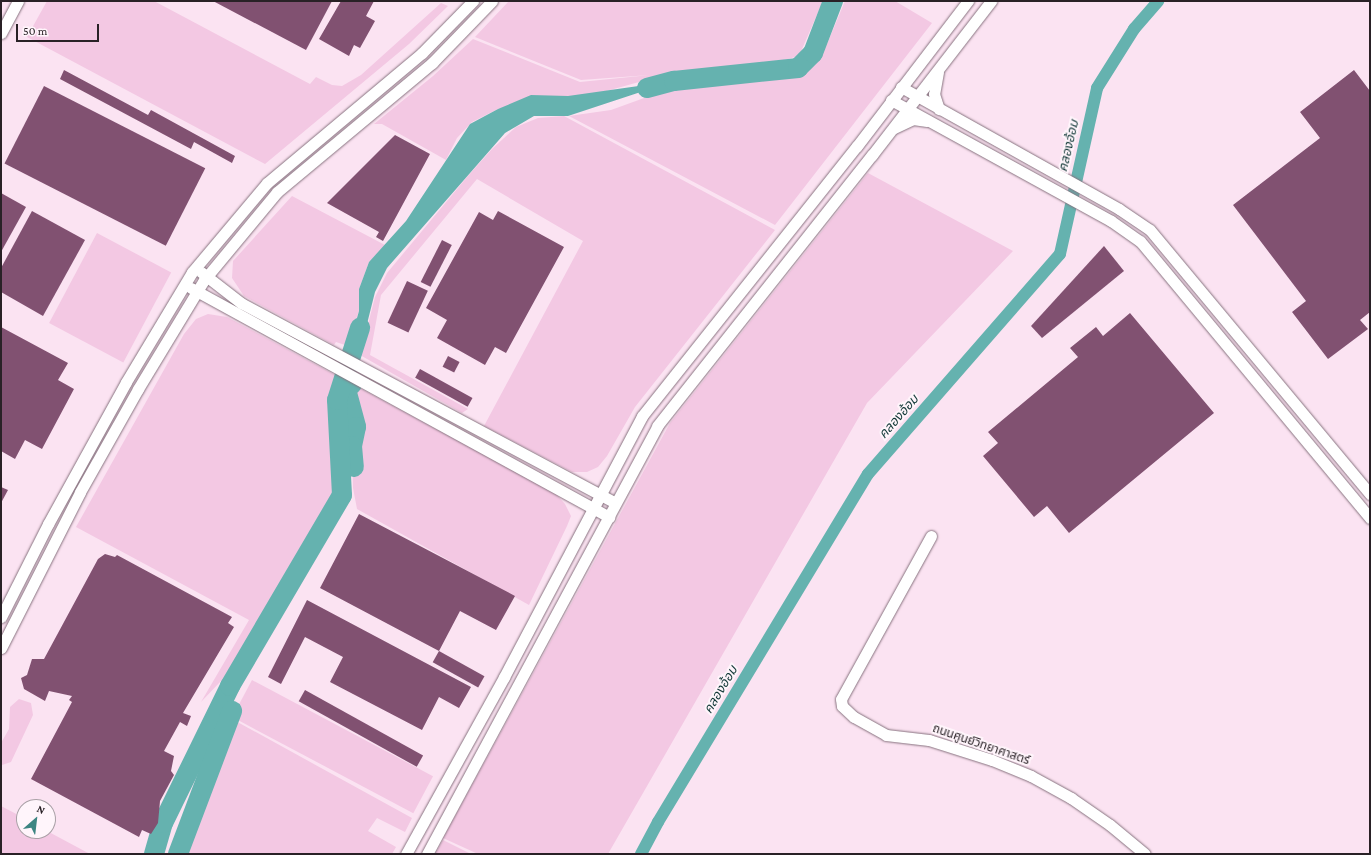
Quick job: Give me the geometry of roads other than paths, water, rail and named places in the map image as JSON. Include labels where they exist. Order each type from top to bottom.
[{"type":"street","points":[[1,33],[18,1]]},
{"type":"street","points":[[1,617],[48,524],[126,382],[196,268],[267,183],[422,53],[473,1]]},
{"type":"street","points":[[1,648],[80,492],[207,276],[277,192],[432,63],[492,1]]},
{"type":"street","points":[[406,854],[504,677],[642,416],[968,1]]},
{"type":"street","points":[[427,854],[657,426],[892,129],[991,1]]},
{"type":"street","points":[[939,109],[934,94],[940,67]]},
{"type":"street","points":[[901,87],[1119,209],[1150,230],[1370,494]]},
{"type":"street","points":[[891,100],[1111,221],[1140,241],[1370,518]]},
{"type":"street","points":[[892,129],[913,119],[931,121]]},
{"type":"street","points":[[196,268],[241,303],[337,361],[365,382],[609,517]]},
{"type":"street","points":[[185,284],[337,361],[368,371],[599,496],[615,503]]},
{"type":"street","name":"ถนนศูนย์วิทยาศาสตร์","points":[[931,536],[841,699],[842,706],[854,717],[886,736],[929,740],[992,760],[1031,776],[1071,798],[1104,820],[1145,854]]},
{"type":"waterway","points":[[647,88],[674,81],[798,68],[813,53],[833,1]]},
{"type":"waterway","name":"คลองอ้อม","points":[[641,854],[658,822],[868,474],[1060,254],[1097,88],[1134,29],[1158,1]]},
{"type":"waterway","points":[[154,854],[163,823],[230,686],[342,495],[337,400],[360,328]]},
{"type":"waterway","points":[[352,384],[346,389],[356,427],[352,446],[354,467]]},
{"type":"waterway","points":[[178,854],[232,711]]}]
